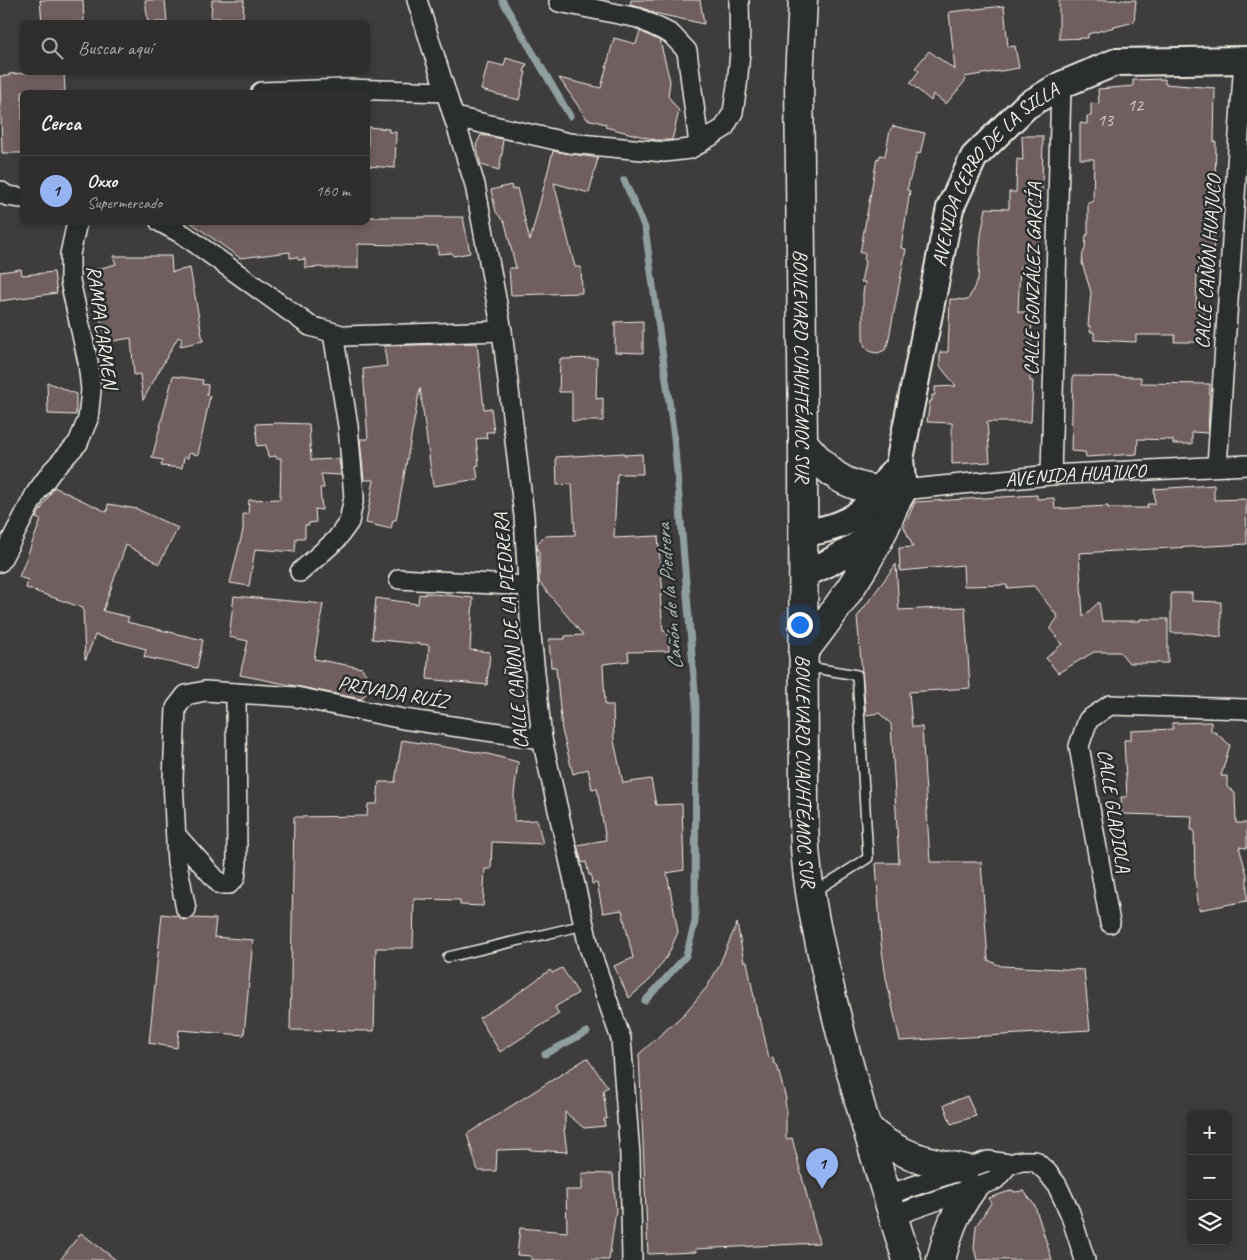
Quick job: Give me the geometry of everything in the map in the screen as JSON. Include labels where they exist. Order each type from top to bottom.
[{"type":"main road","name":"BOULEVARD CUAUHTÉMOC SUR","points":[[803,0],[799,87],[805,858],[820,946],[840,1029],[866,1126],[907,1260]]},
{"type":"main road","name":"AVENIDA CERRO DE LA SILLA","points":[[892,498],[950,208],[974,157],[1026,106],[1061,85],[1116,62],[1246,60]]},
{"type":"main road","points":[[803,442],[834,476],[845,482],[892,498]]},
{"type":"main road","points":[[803,533],[826,530],[857,517],[892,498]]},
{"type":"main road","points":[[803,575],[828,563],[868,538],[892,498]]},
{"type":"main road","points":[[803,660],[864,566],[881,536],[892,498]]},
{"type":"main road","points":[[866,1126],[881,1140],[903,1153],[942,1165],[968,1179],[959,1208],[951,1225],[941,1260]]},
{"type":"street","name":"CALLE CAÑON DE LA PIEDRERA","points":[[417,0],[475,185],[502,331],[524,516],[530,635],[542,739],[589,947],[621,1039],[630,1155],[632,1260]]},
{"type":"street","points":[[455,117],[569,143],[664,152],[690,149],[724,128],[733,112],[738,86],[740,52],[739,0]]},
{"type":"street","points":[[559,2],[638,18],[671,34],[687,51],[699,144]]},
{"type":"street","name":"CALLE CAÑÓN HUAJUCO","points":[[1217,466],[1246,60]]},
{"type":"street","name":"CALLE GONZÁLEZ GARCÍA","points":[[1051,475],[1061,85]]},
{"type":"street","points":[[370,90],[446,92]]},
{"type":"street","name":"RAMPA CARMEN","points":[[0,562],[36,493],[52,471],[78,443],[88,419],[91,390],[88,362],[70,281],[70,254],[76,225]]},
{"type":"street","points":[[166,225],[184,235],[310,326],[345,336],[502,331]]},
{"type":"street","points":[[300,572],[336,540],[349,522],[354,497],[348,426],[333,333]]},
{"type":"street","name":"AVENIDA HUAJUCO","points":[[892,498],[1051,475],[1247,464]]},
{"type":"street","points":[[399,579],[528,586]]},
{"type":"street","name":"PRIVADA RUÍZ","points":[[176,836],[173,779],[176,708],[186,695],[205,691],[296,697],[403,719],[542,739]]},
{"type":"street","points":[[176,836],[220,884],[229,884],[235,878],[237,863],[236,693]]},
{"type":"street","name":"CALLE GLADIOLA","points":[[1110,923],[1079,746],[1088,720],[1110,705],[1247,709]]},
{"type":"street","points":[[176,836],[177,863],[186,909]]},
{"type":"street","points":[[890,1206],[968,1179],[995,1180],[1009,1164],[1034,1161],[1048,1172],[1057,1185],[1070,1213],[1085,1260]]},
{"type":"lane","points":[[803,660],[857,675],[868,858],[810,894]]},
{"type":"lane","points":[[448,957],[584,925]]},
{"type":"building","points":[[40,0],[83,0],[84,20],[42,20]]},
{"type":"building","points":[[145,0],[165,0],[167,20],[148,20]]},
{"type":"building","points":[[212,0],[244,0],[243,18],[211,18]]},
{"type":"building","points":[[631,0],[700,0],[704,24],[654,13],[630,5]]},
{"type":"building","points":[[1059,0],[1136,0],[1134,22],[1088,34],[1088,38],[1059,39]]},
{"type":"building","points":[[1004,6],[1008,47],[1015,46],[1019,68],[964,77],[966,80],[946,104],[933,94],[931,101],[910,83],[919,71],[915,68],[929,51],[955,70],[949,12]]},
{"type":"building","points":[[640,31],[660,41],[670,81],[668,96],[679,111],[672,140],[656,140],[605,127],[606,124],[587,119],[559,78],[601,88],[614,38],[636,44]]},
{"type":"building","points":[[506,58],[527,64],[519,100],[481,90],[488,62],[504,66]]},
{"type":"building","points":[[9,74],[64,75],[65,90],[20,90],[20,153],[2,153],[0,76],[9,76]]},
{"type":"building","points":[[1165,79],[1165,84],[1215,88],[1214,142],[1216,142],[1213,271],[1197,270],[1196,307],[1204,307],[1204,336],[1196,336],[1196,342],[1174,342],[1175,335],[1136,335],[1136,342],[1094,340],[1094,332],[1090,332],[1090,326],[1088,326],[1091,292],[1082,263],[1086,235],[1088,235],[1088,202],[1093,202],[1094,159],[1080,159],[1080,123],[1087,124],[1087,116],[1091,116],[1091,103],[1099,104],[1098,89],[1133,86],[1133,80]]},
{"type":"building","points":[[893,126],[925,133],[920,154],[917,153],[907,190],[910,191],[901,248],[906,249],[888,343],[885,350],[878,353],[871,352],[865,347],[863,339],[863,293],[865,282],[861,282],[865,253],[860,253],[877,158],[879,159],[880,155],[885,156],[890,130]]},
{"type":"building","points":[[370,127],[389,129],[389,132],[396,132],[395,168],[370,166]]},
{"type":"building","points":[[481,135],[503,139],[499,170],[481,165],[476,145]]},
{"type":"building","points":[[1022,136],[1043,136],[1042,193],[1039,193],[1038,266],[1020,266],[1018,312],[1032,312],[1030,381],[1033,381],[1031,422],[987,422],[990,462],[952,464],[952,423],[927,422],[930,401],[932,401],[932,395],[935,395],[935,387],[956,386],[940,366],[940,352],[948,352],[950,299],[968,300],[978,279],[981,235],[986,208],[1009,209],[1009,192],[1016,192],[1017,159],[1023,160]]},
{"type":"building","points":[[553,151],[598,158],[589,193],[554,183],[575,267],[581,267],[582,293],[511,295],[509,268],[516,268],[505,223],[496,212],[491,190],[511,185],[512,190],[517,188],[530,241]]},
{"type":"building","points":[[370,217],[463,217],[470,253],[453,256],[452,253],[438,254],[438,246],[358,244],[358,268],[305,268],[305,259],[290,258],[290,252],[240,258],[194,225],[370,225]]},
{"type":"building","points":[[113,256],[171,256],[172,272],[190,268],[203,341],[180,346],[182,339],[178,337],[143,400],[140,374],[134,375],[131,338],[107,342],[87,272],[116,264]]},
{"type":"building","points":[[21,269],[22,275],[54,272],[57,293],[0,301],[0,272]]},
{"type":"building","points":[[643,321],[643,353],[615,352],[615,322]]},
{"type":"building","points":[[477,343],[484,409],[491,408],[494,432],[486,432],[487,438],[476,439],[479,465],[476,466],[478,479],[433,486],[420,388],[396,520],[393,520],[391,529],[366,523],[374,480],[364,480],[360,439],[368,439],[363,369],[387,366],[384,346]]},
{"type":"building","points":[[597,358],[596,399],[603,398],[603,421],[572,421],[572,392],[559,392],[560,359]]},
{"type":"building","points":[[173,376],[203,380],[202,384],[208,385],[207,395],[210,396],[198,455],[189,453],[188,458],[184,457],[182,468],[161,466],[163,460],[152,458]]},
{"type":"building","points":[[1073,376],[1141,377],[1141,383],[1210,384],[1208,433],[1192,432],[1192,444],[1173,444],[1173,440],[1138,439],[1137,454],[1086,457],[1085,452],[1071,451]]},
{"type":"building","points":[[47,382],[76,394],[76,415],[48,414]]},
{"type":"building","points":[[256,424],[309,424],[311,460],[339,459],[341,475],[321,474],[324,488],[320,488],[322,510],[315,509],[316,522],[305,525],[305,538],[296,538],[295,552],[255,549],[249,586],[230,583],[243,530],[243,514],[248,514],[249,500],[280,499],[281,458],[276,458],[276,456],[268,457],[266,445],[257,446]]},
{"type":"building","points":[[624,453],[624,455],[642,454],[643,474],[617,474],[614,538],[658,536],[663,595],[660,595],[663,631],[668,631],[669,651],[628,652],[629,661],[603,664],[605,705],[613,705],[614,741],[623,783],[651,779],[656,805],[682,804],[684,870],[667,873],[678,932],[668,955],[649,981],[629,998],[614,966],[633,958],[622,910],[603,913],[597,883],[592,884],[591,874],[589,875],[586,862],[582,863],[577,845],[606,840],[597,788],[592,789],[588,769],[573,774],[562,730],[556,667],[551,667],[549,639],[565,639],[565,636],[583,635],[539,582],[539,554],[537,547],[537,544],[544,536],[575,535],[572,484],[557,485],[556,457]]},
{"type":"building","points":[[1214,485],[1214,500],[1246,499],[1247,544],[1079,553],[1083,617],[1099,602],[1102,621],[1168,619],[1168,663],[1129,663],[1120,652],[1094,652],[1058,673],[1046,658],[1062,644],[1050,629],[1058,617],[1034,586],[1007,588],[1007,585],[964,586],[963,565],[900,571],[899,548],[913,547],[904,527],[915,502],[1037,495],[1037,499],[1054,498],[1055,509],[1108,506],[1108,508],[1148,508],[1147,504],[1155,504],[1154,489]]},
{"type":"building","points":[[54,487],[107,512],[108,504],[137,509],[178,528],[159,564],[126,545],[103,611],[129,617],[127,622],[203,640],[197,668],[144,657],[146,649],[95,635],[85,659],[83,608],[26,588],[28,580],[19,577],[41,520],[36,518]]},
{"type":"building","points":[[896,564],[899,610],[965,607],[970,688],[909,692],[912,727],[922,727],[930,862],[981,862],[988,960],[1001,966],[1084,970],[1090,1030],[900,1041],[886,978],[881,943],[876,863],[899,863],[891,724],[879,713],[866,715],[857,617]]},
{"type":"building","points":[[425,593],[473,598],[470,650],[490,652],[487,685],[427,679],[429,645],[372,639],[376,598],[418,604],[419,594],[425,595]]},
{"type":"building","points":[[1171,593],[1192,593],[1192,601],[1221,602],[1221,637],[1192,633],[1171,633]]},
{"type":"building","points":[[234,596],[323,604],[314,659],[362,668],[369,680],[367,693],[361,699],[240,675],[248,641],[229,637]]},
{"type":"building","points":[[1211,722],[1211,732],[1215,732],[1230,745],[1221,776],[1227,776],[1227,787],[1235,793],[1236,823],[1247,823],[1247,848],[1239,847],[1247,875],[1247,901],[1199,910],[1195,877],[1194,830],[1191,830],[1192,816],[1122,814],[1121,797],[1127,797],[1124,740],[1131,740],[1131,731],[1173,729],[1172,723]]},
{"type":"building","points":[[402,740],[488,754],[518,762],[514,794],[514,821],[537,820],[543,844],[492,842],[491,869],[485,869],[483,906],[460,905],[460,900],[414,899],[413,948],[376,948],[374,1031],[290,1030],[294,817],[367,816],[368,804],[377,804],[379,782],[395,782]]},
{"type":"building","points":[[162,914],[178,916],[183,920],[192,918],[216,919],[214,937],[253,940],[244,1035],[179,1030],[177,1048],[149,1043]]},
{"type":"building","points":[[737,923],[744,962],[747,961],[758,1018],[760,1017],[769,1058],[773,1057],[774,1063],[777,1065],[786,1099],[786,1139],[792,1138],[819,1243],[695,1249],[696,1252],[648,1254],[639,1054],[684,1014],[707,987],[718,968]]},
{"type":"building","points":[[562,968],[578,993],[555,1007],[559,1014],[500,1052],[479,1018],[510,999],[550,970],[552,973]]},
{"type":"building","points":[[587,1058],[608,1087],[603,1090],[607,1119],[604,1119],[605,1126],[584,1128],[565,1112],[564,1129],[567,1152],[531,1149],[497,1150],[496,1171],[478,1171],[467,1134]]},
{"type":"building","points":[[967,1096],[976,1116],[951,1124],[944,1105]]},
{"type":"building","points":[[582,1173],[613,1174],[616,1210],[609,1260],[531,1260],[531,1256],[517,1255],[520,1228],[567,1232],[566,1190],[582,1190]]},
{"type":"building","points":[[1013,1190],[1014,1192],[1024,1191],[1035,1206],[1052,1260],[977,1260],[974,1248],[976,1226],[991,1203],[989,1198]]},
{"type":"building","points":[[81,1233],[90,1240],[116,1260],[60,1260]]},
{"type":"waterway","name":"Cañón de la Piedrera","points":[[502,0],[570,116]]},
{"type":"waterway","name":"Cañón de la Piedrera","points":[[624,180],[645,228],[674,437],[696,703],[695,922],[686,956],[645,1001]]},
{"type":"waterway","name":"Cañón de la Piedrera","points":[[545,1054],[587,1032]]},
{"type":"place","name":"Oxxo","points":[[822,1189]]}]
